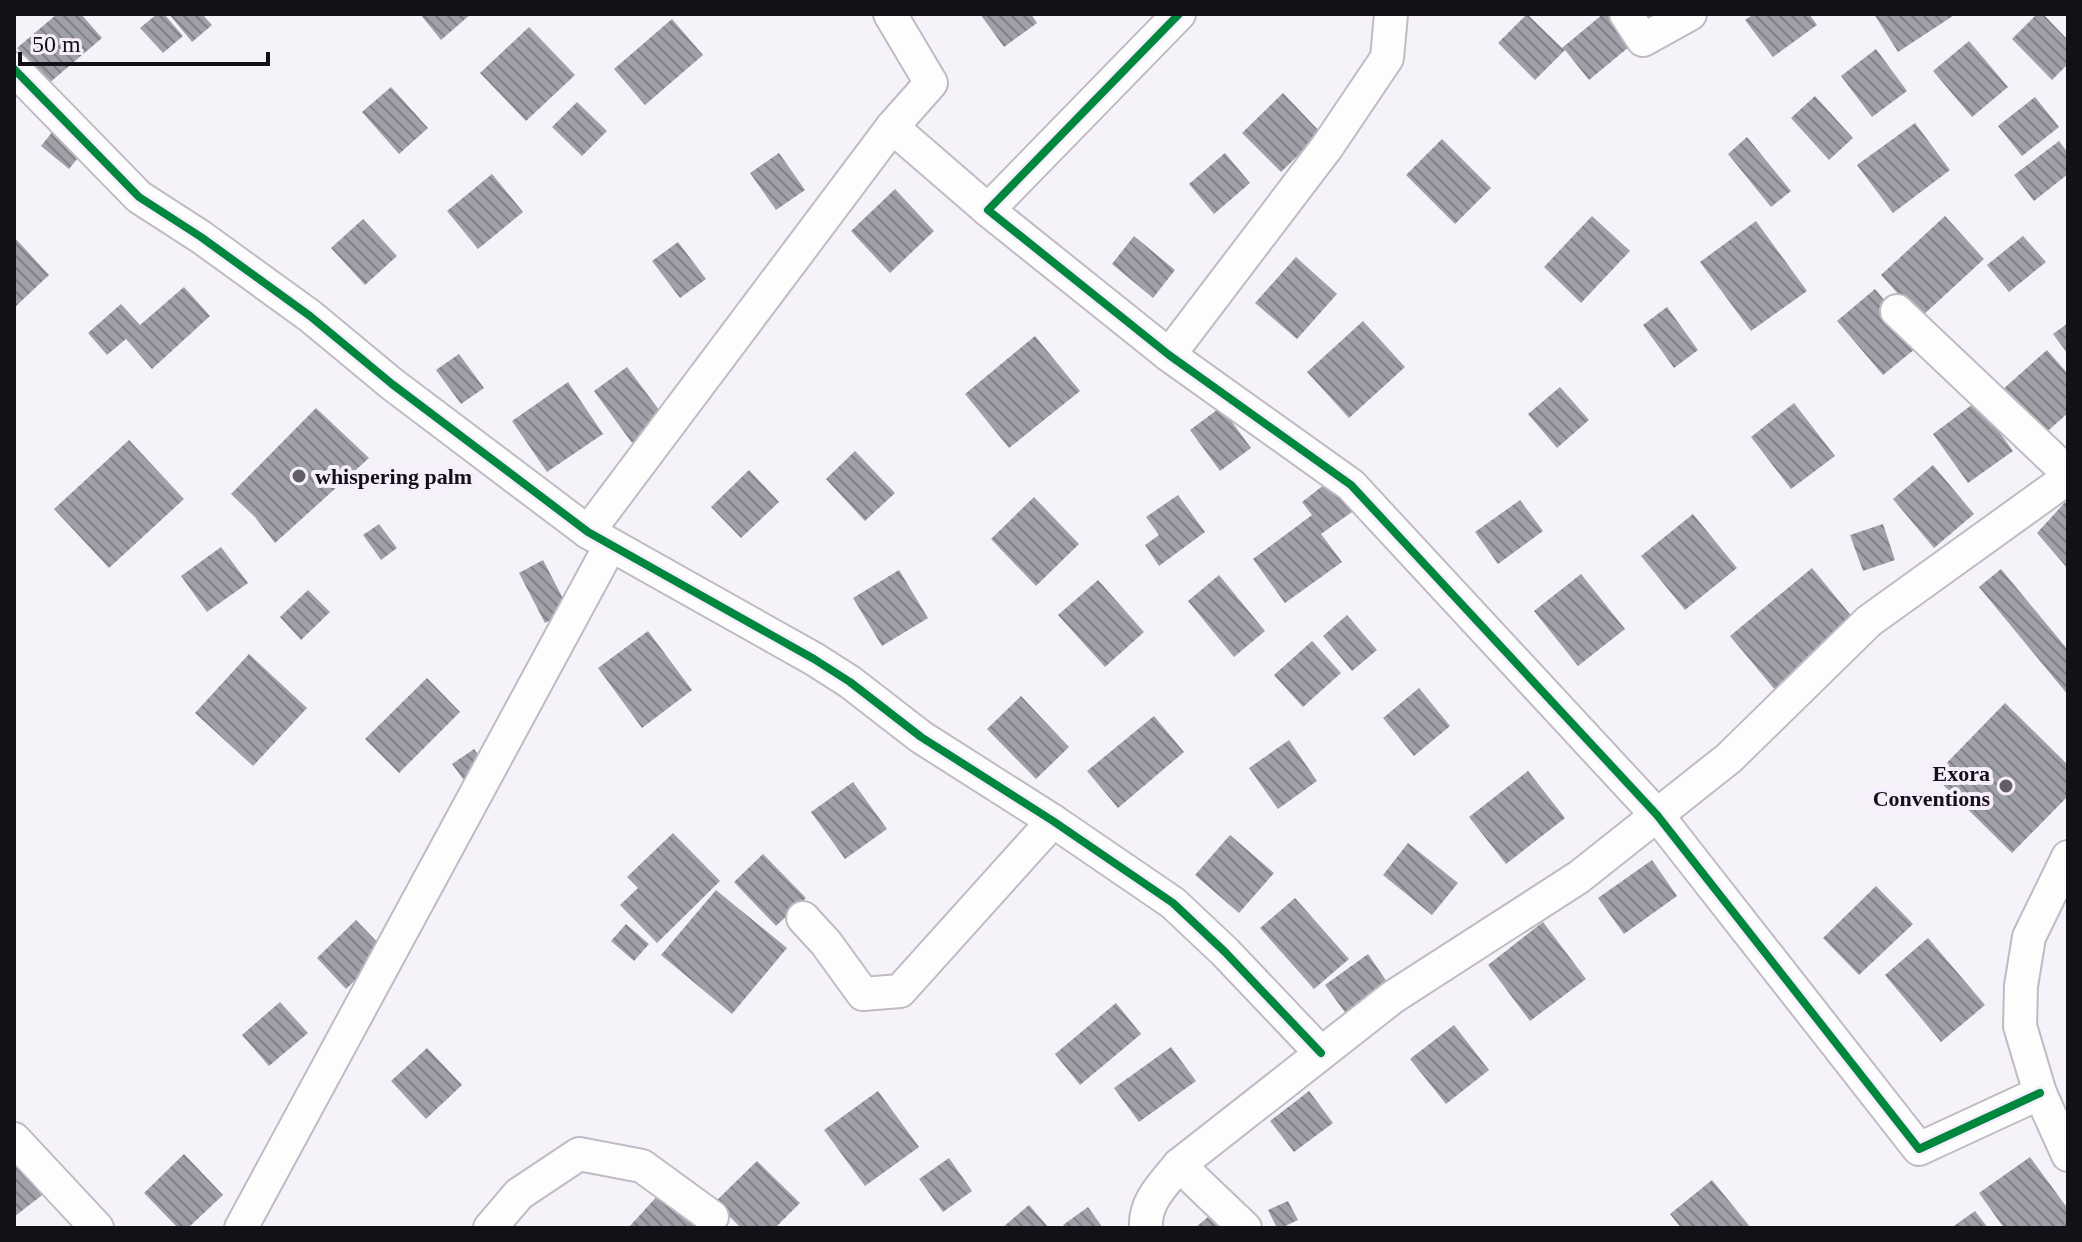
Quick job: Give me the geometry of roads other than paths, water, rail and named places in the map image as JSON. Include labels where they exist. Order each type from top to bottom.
[{"type":"street","points":[[241,1228],[599,539],[892,127],[931,83],[890,14]]},
{"type":"street","points":[[988,210],[1179,14]]},
{"type":"street","points":[[1169,355],[1327,147],[1387,58],[1391,14]]},
{"type":"street","points":[[1626,14],[1643,40],[1690,14]]},
{"type":"street","points":[[14,69],[139,197],[201,237],[310,316],[392,384],[599,539],[814,659],[850,682],[921,737],[1053,821],[1173,903],[1225,952],[1321,1053]]},
{"type":"street","points":[[892,127],[988,210],[1169,355],[1351,485],[1657,815],[1919,1149],[2040,1093]]},
{"type":"street","points":[[1146,1228],[1145,1219],[1151,1201],[1179,1165],[1393,997],[1579,877],[1729,758],[1869,621],[2058,485],[2068,474],[1897,311]]},
{"type":"street","points":[[803,918],[826,943],[863,994],[900,991],[1053,821]]},
{"type":"street","points":[[2068,857],[2029,937],[2021,986],[2020,1026],[2040,1093],[2068,1155]]},
{"type":"street","points":[[14,1139],[97,1228]]},
{"type":"street","points":[[490,1228],[519,1194],[579,1154],[642,1166],[712,1217]]},
{"type":"street","points":[[1179,1165],[1245,1228]]},
{"type":"place","name":"whispering palm","points":[[299,476]]},
{"type":"place","name":"Exora Conventions","points":[[2006,786]]}]
